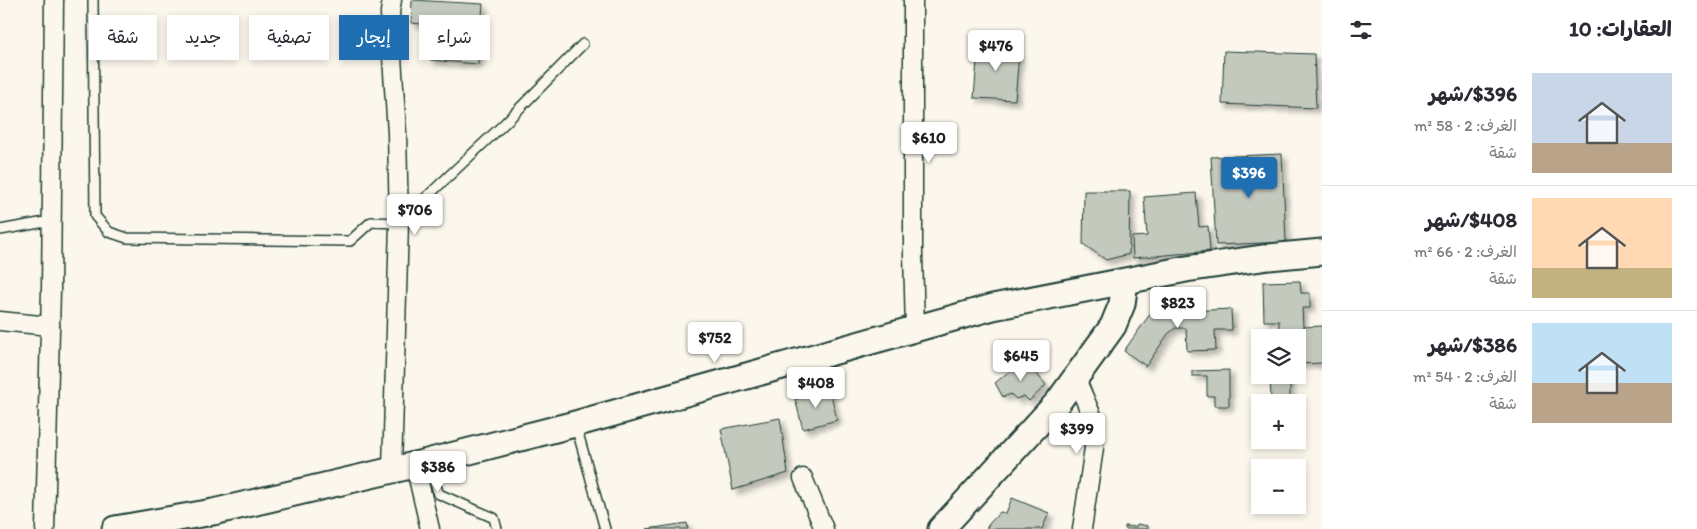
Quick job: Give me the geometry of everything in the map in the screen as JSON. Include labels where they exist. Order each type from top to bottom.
[{"type":"street","points":[[45,529],[50,326],[54,0]]},
{"type":"street","points":[[392,0],[390,12],[391,42],[397,133],[399,223],[411,465],[430,529]]},
{"type":"street","points":[[913,0],[913,254],[915,329]]},
{"type":"street","points":[[115,529],[214,516],[575,424],[993,307],[1186,269],[1322,252]]},
{"type":"street","points":[[941,529],[1058,402],[1076,379],[1113,326],[1122,304],[1125,282]]},
{"type":"street","points":[[0,321],[50,326]]},
{"type":"street","points":[[1076,379],[1092,416],[1094,448],[1082,529]]},
{"type":"street","points":[[803,478],[824,529]]},
{"type":"lane","points":[[92,0],[95,216],[109,232],[127,238],[350,242],[371,222],[399,223],[505,123],[583,44]]},
{"type":"lane","points":[[0,230],[51,221]]},
{"type":"lane","points":[[575,424],[605,529]]},
{"type":"lane","points":[[411,465],[439,494],[494,518],[497,529]]},
{"type":"building","points":[[412,0],[483,4],[482,15],[419,15],[419,24],[411,23]]},
{"type":"building","points":[[990,40],[1011,42],[1010,54],[1019,54],[1015,100],[974,98],[978,47],[989,48]]},
{"type":"building","points":[[1224,51],[1314,54],[1316,108],[1222,104]]},
{"type":"building","points":[[430,60],[478,60],[478,64]]},
{"type":"building","points":[[1282,154],[1286,242],[1216,245],[1211,157]]},
{"type":"building","points":[[1084,191],[1130,191],[1129,254],[1106,260],[1083,244]]},
{"type":"building","points":[[1196,193],[1199,227],[1208,226],[1210,251],[1133,258],[1132,237],[1147,236],[1144,197]]},
{"type":"building","points":[[1300,281],[1301,293],[1310,293],[1310,308],[1302,308],[1303,327],[1322,326],[1322,363],[1306,364],[1306,329],[1279,329],[1279,321],[1264,321],[1263,282]]},
{"type":"building","points":[[1189,303],[1189,311],[1231,309],[1232,330],[1215,330],[1216,350],[1187,351],[1186,328],[1175,328],[1168,334],[1146,366],[1124,351],[1157,304]]},
{"type":"building","points":[[1024,359],[1046,385],[1029,401],[1024,396],[1016,399],[1011,394],[1003,397],[995,383]]},
{"type":"building","points":[[1229,370],[1229,406],[1214,406],[1214,396],[1207,396],[1207,376],[1192,376],[1192,371]]},
{"type":"building","points":[[1270,384],[1290,384],[1290,394],[1271,394]]},
{"type":"building","points":[[830,390],[837,420],[803,429],[795,399]]},
{"type":"building","points":[[780,418],[788,473],[733,490],[721,429]]},
{"type":"building","points":[[1012,498],[1049,513],[1042,529],[986,529],[1000,512],[1006,513]]},
{"type":"building","points":[[687,523],[688,529],[647,529]]},
{"type":"building","points":[[1137,524],[1148,526],[1148,529],[1125,529],[1125,526],[1136,527]]}]
